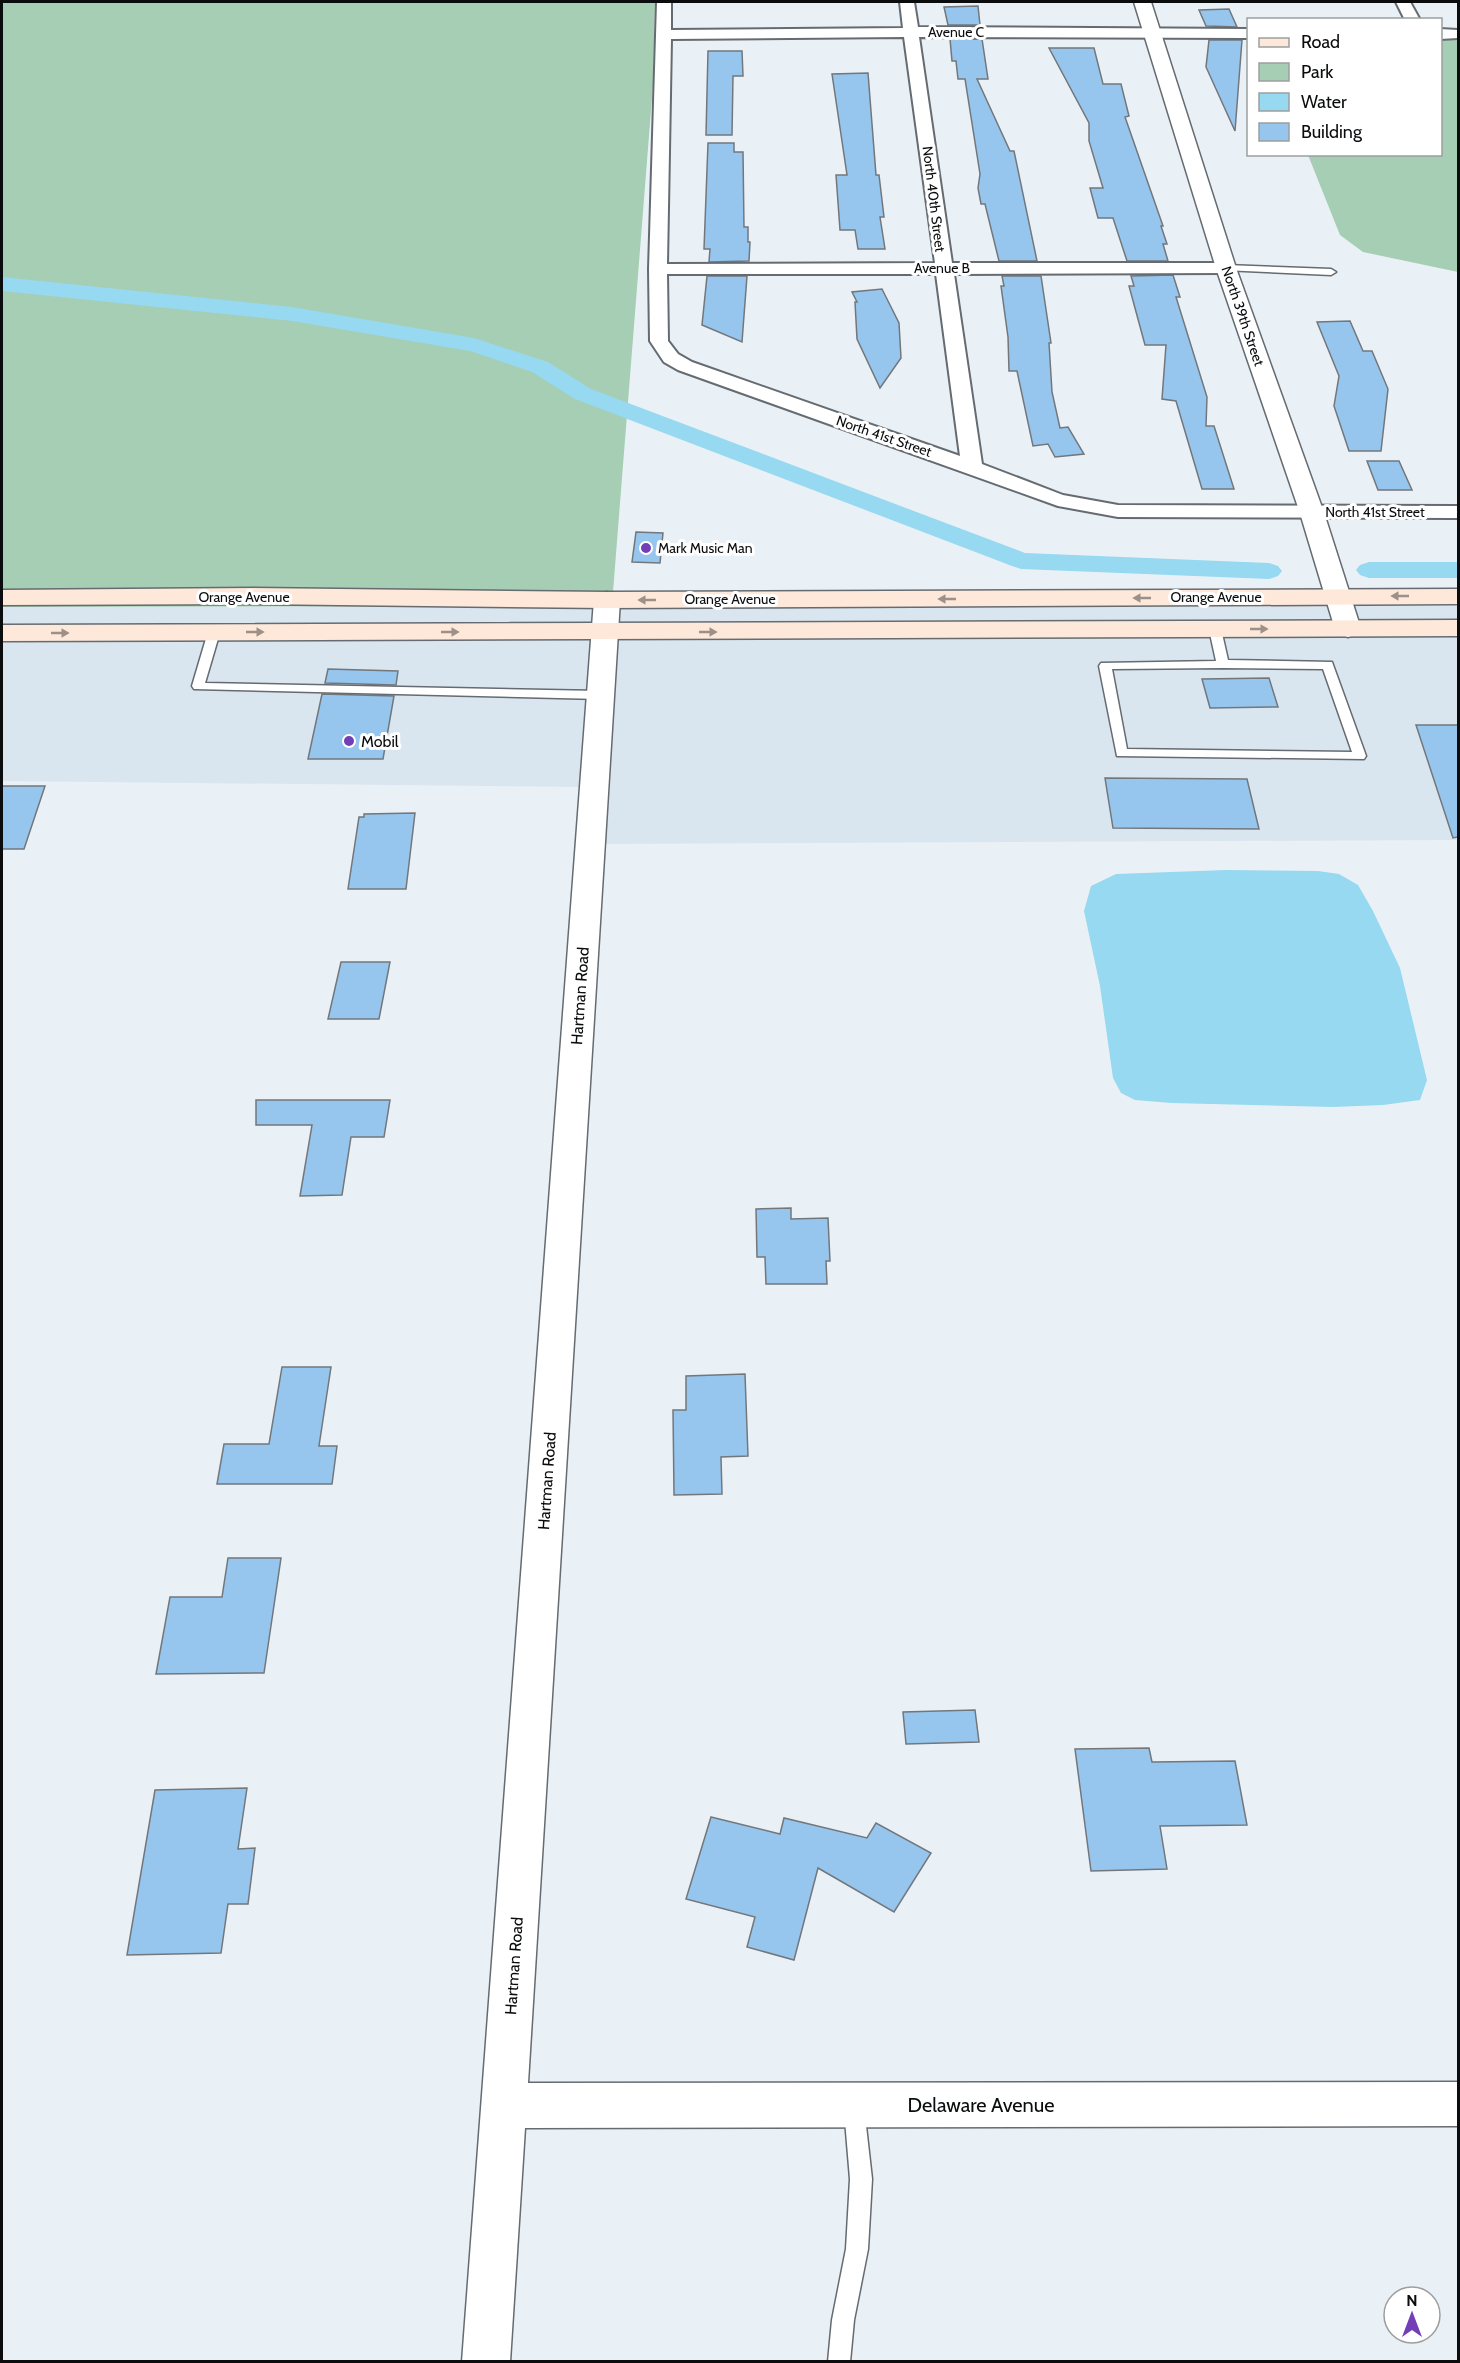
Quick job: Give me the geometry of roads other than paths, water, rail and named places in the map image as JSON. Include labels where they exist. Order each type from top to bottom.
[{"type":"main road","name":"Orange Avenue","points":[[2,598],[253,596],[606,616],[1215,629],[1458,628]]},
{"type":"main road","name":"Orange Avenue","points":[[2,633],[214,632],[606,616],[1337,596],[1458,597]]},
{"type":"street","name":"North 41st Street","points":[[664,2],[658,268],[659,341],[671,358],[685,366],[972,467],[1058,500],[1118,511],[1458,512]]},
{"type":"street","name":"North 40th Street","points":[[907,2],[913,32],[942,268],[972,467]]},
{"type":"street","name":"North 39th Street","points":[[1142,2],[1226,268],[1312,513],[1348,629]]},
{"type":"street","points":[[1403,2],[1412,18]]},
{"type":"street","name":"Avenue C","points":[[663,34],[1247,33]]},
{"type":"street","points":[[1442,34],[1458,34]]},
{"type":"street","name":"Avenue B","points":[[658,268],[1226,268]]},
{"type":"street","name":"Hartman Road","points":[[486,2361],[606,616]]},
{"type":"street","name":"Delaware Avenue","points":[[504,2106],[1458,2104]]},
{"type":"lane","points":[[1226,268],[1331,272]]},
{"type":"lane","points":[[1215,629],[1223,664]]},
{"type":"lane","points":[[214,632],[198,686],[600,695]]},
{"type":"lane","points":[[1223,664],[1328,665],[1360,756],[1121,753],[1105,666],[1223,664]]},
{"type":"lane","points":[[839,2361],[843,2320],[857,2249],[861,2179],[854,2105]]},
{"type":"water","points":[[1226,870],[1318,871],[1339,874],[1358,885],[1400,968],[1427,1080],[1420,1100],[1383,1105],[1333,1107],[1171,1103],[1135,1100],[1121,1093],[1113,1078],[1100,986],[1084,911],[1091,886],[1116,874]]},
{"type":"waterway","points":[[2,284],[292,314],[474,345],[540,367],[583,394],[1021,561],[1269,571]]},
{"type":"waterway","points":[[1369,570],[1458,570]]},
{"type":"place","name":"Mark Music Man","points":[[646,548]]},
{"type":"place","name":"Mobil","points":[[349,741]]}]
